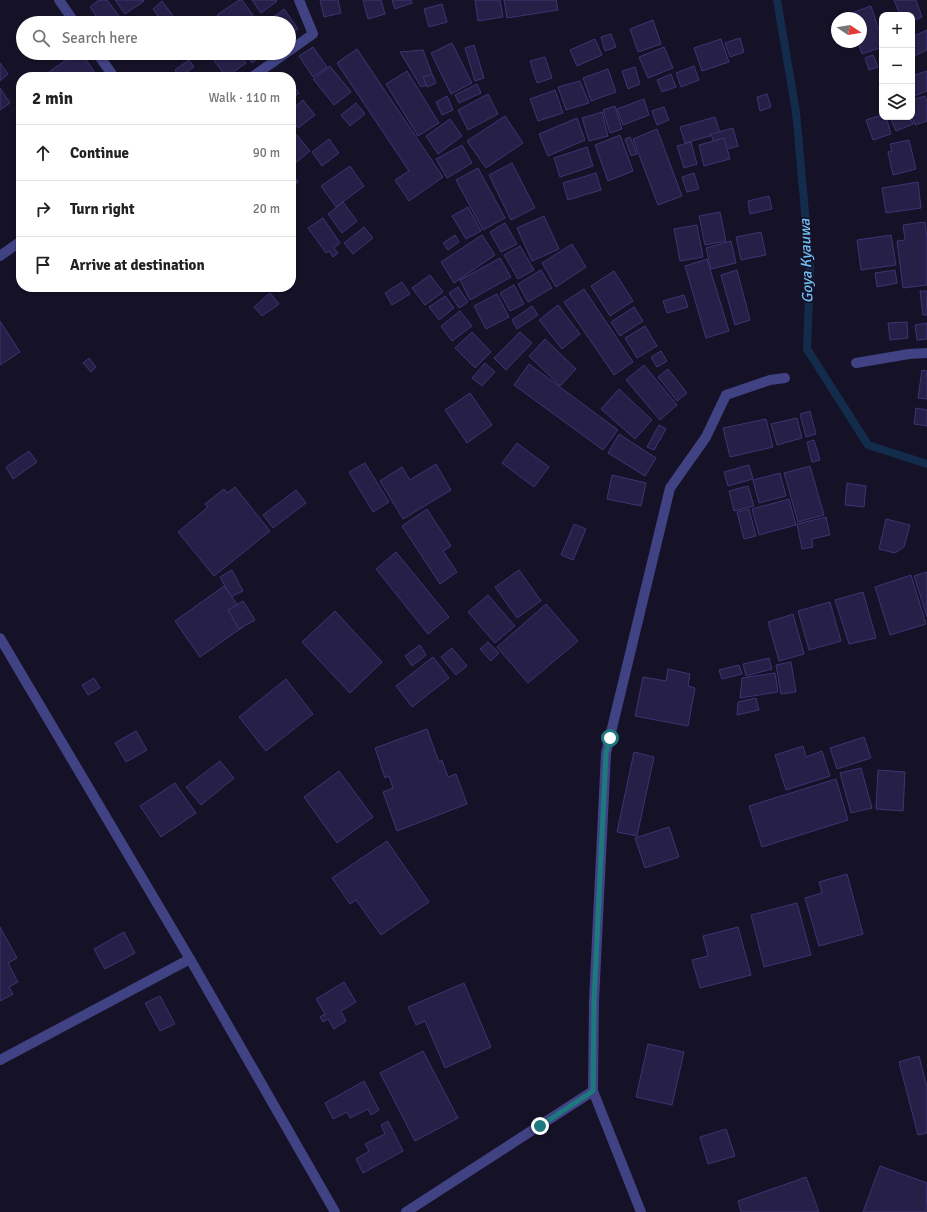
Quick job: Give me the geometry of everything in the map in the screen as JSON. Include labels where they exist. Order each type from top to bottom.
[{"type":"street","points":[[59,0],[70,16]]},
{"type":"street","points":[[296,46],[313,34],[299,0]]},
{"type":"street","points":[[102,60],[110,72]]},
{"type":"street","points":[[259,72],[276,60]]},
{"type":"street","points":[[0,256],[16,245]]},
{"type":"street","points":[[856,362],[909,354],[927,353]]},
{"type":"street","points":[[641,1212],[593,1091],[594,1001],[606,753],[670,488],[706,437],[726,395],[770,380],[785,378]]},
{"type":"street","points":[[0,638],[190,960],[335,1212]]},
{"type":"street","points":[[0,1060],[190,960]]},
{"type":"street","points":[[406,1212],[593,1091]]},
{"type":"building","points":[[99,0],[107,0],[119,16],[96,16],[90,7]]},
{"type":"building","points":[[115,0],[143,0],[144,1],[125,14]]},
{"type":"building","points":[[239,0],[242,0],[253,16],[218,16],[217,15]]},
{"type":"building","points":[[252,0],[276,0],[277,1],[261,13]]},
{"type":"building","points":[[320,0],[338,0],[341,13],[324,17]]},
{"type":"building","points":[[363,0],[381,0],[385,14],[368,19]]},
{"type":"building","points":[[392,0],[411,0],[412,3],[395,9]]},
{"type":"building","points":[[475,0],[500,0],[503,17],[478,21]]},
{"type":"building","points":[[504,0],[556,0],[558,10],[507,18]]},
{"type":"building","points":[[894,0],[916,0],[922,17],[915,20],[915,12],[899,12]]},
{"type":"building","points":[[162,1],[173,16],[158,16],[153,9]]},
{"type":"building","points":[[442,4],[447,22],[429,27],[424,9]]},
{"type":"building","points":[[871,6],[879,31],[879,48],[862,54],[860,48],[867,48],[867,12],[854,12]]},
{"type":"building","points":[[284,9],[289,16],[275,16]]},
{"type":"building","points":[[653,20],[661,44],[638,52],[630,29]]},
{"type":"building","points":[[927,30],[927,50],[915,56],[915,48],[915,36]]},
{"type":"building","points":[[611,34],[616,47],[605,51],[601,37]]},
{"type":"building","points":[[740,38],[744,52],[730,57],[725,43]]},
{"type":"building","points":[[595,39],[602,55],[577,66],[570,50]]},
{"type":"building","points":[[721,39],[729,62],[702,71],[694,48]]},
{"type":"building","points":[[452,43],[472,83],[451,94],[431,53]]},
{"type":"building","points":[[474,45],[484,78],[475,81],[465,48]]},
{"type":"building","points":[[313,47],[327,67],[313,77],[299,56]]},
{"type":"building","points":[[664,47],[673,68],[648,78],[639,57]]},
{"type":"building","points":[[357,49],[443,177],[409,201],[395,180],[409,171],[337,63]]},
{"type":"building","points":[[423,50],[435,82],[421,87],[400,52]]},
{"type":"building","points":[[873,55],[878,67],[869,70],[865,58]]},
{"type":"building","points":[[545,57],[552,78],[537,83],[530,61]]},
{"type":"building","points":[[66,60],[86,60],[94,72],[49,72]]},
{"type":"building","points":[[189,60],[194,67],[186,72],[176,72],[175,70]]},
{"type":"building","points":[[214,60],[244,60],[246,63],[233,72],[222,72]]},
{"type":"building","points":[[0,63],[8,74],[0,81]]},
{"type":"building","points":[[330,66],[351,92],[334,105],[313,79]]},
{"type":"building","points":[[694,66],[699,80],[681,87],[676,73]]},
{"type":"building","points":[[635,67],[640,84],[628,89],[622,71]]},
{"type":"building","points":[[608,69],[616,92],[591,101],[583,78]]},
{"type":"building","points":[[407,71],[439,123],[418,136],[386,84]]},
{"type":"building","points":[[927,71],[927,91],[915,96],[915,84],[915,75]]},
{"type":"building","points":[[432,74],[436,83],[427,87],[423,77]]},
{"type":"building","points":[[671,74],[676,87],[662,92],[657,80]]},
{"type":"building","points":[[580,81],[589,103],[566,110],[558,87]]},
{"type":"building","points":[[477,84],[481,93],[459,103],[455,95]]},
{"type":"building","points":[[0,88],[10,103],[0,110]]},
{"type":"building","points":[[555,90],[563,113],[538,121],[530,99]]},
{"type":"building","points":[[488,94],[498,114],[468,130],[458,110]]},
{"type":"building","points":[[767,94],[771,107],[760,111],[757,97]]},
{"type":"building","points":[[447,96],[453,110],[442,115],[436,102]]},
{"type":"building","points":[[925,96],[927,102],[927,121],[915,125],[913,120],[915,120],[915,99]]},
{"type":"building","points":[[644,99],[649,115],[623,125],[617,109]]},
{"type":"building","points":[[303,100],[315,115],[298,128],[296,125],[296,106]]},
{"type":"building","points":[[356,103],[365,114],[350,126],[341,115]]},
{"type":"building","points":[[615,106],[622,129],[610,133],[603,110]]},
{"type":"building","points":[[664,107],[669,120],[657,125],[652,111]]},
{"type":"building","points":[[602,112],[608,136],[589,141],[582,118]]},
{"type":"building","points":[[505,116],[523,143],[486,168],[467,141]]},
{"type":"building","points":[[879,116],[879,120],[887,120],[891,134],[873,140],[866,120]]},
{"type":"building","points":[[715,117],[720,133],[685,143],[680,127]]},
{"type":"building","points":[[577,118],[585,140],[548,156],[539,134]]},
{"type":"building","points":[[450,119],[462,136],[438,154],[426,136]]},
{"type":"building","points":[[891,120],[911,120],[913,124],[896,131]]},
{"type":"building","points":[[733,128],[738,146],[717,152],[711,134]]},
{"type":"building","points":[[657,129],[682,196],[658,205],[633,139]]},
{"type":"building","points":[[296,134],[310,151],[296,163]]},
{"type":"building","points":[[620,135],[633,171],[608,181],[595,145]]},
{"type":"building","points":[[630,137],[637,154],[631,156],[625,139]]},
{"type":"building","points":[[724,138],[730,159],[704,166],[699,145]]},
{"type":"building","points":[[329,139],[339,153],[322,166],[312,152]]},
{"type":"building","points":[[909,140],[916,169],[893,175],[888,152],[892,151],[890,144]]},
{"type":"building","points":[[691,142],[697,164],[684,168],[677,146]]},
{"type":"building","points":[[462,145],[472,163],[447,178],[436,159]]},
{"type":"building","points":[[587,147],[593,166],[560,177],[554,158]]},
{"type":"building","points":[[512,163],[535,208],[511,220],[489,175]]},
{"type":"building","points":[[350,166],[364,186],[336,207],[321,186]]},
{"type":"building","points":[[478,168],[505,218],[483,230],[456,180]]},
{"type":"building","points":[[596,173],[601,190],[568,200],[563,183]]},
{"type":"building","points":[[694,173],[699,189],[687,192],[682,177]]},
{"type":"building","points":[[918,182],[921,208],[886,213],[882,188]]},
{"type":"building","points":[[769,196],[772,209],[750,214],[748,201]]},
{"type":"building","points":[[343,202],[357,221],[342,233],[328,214]]},
{"type":"building","points":[[468,207],[481,231],[466,239],[452,216]]},
{"type":"building","points":[[720,212],[726,241],[705,245],[699,216]]},
{"type":"building","points":[[544,216],[559,249],[532,261],[517,228]]},
{"type":"building","points":[[323,218],[340,243],[334,248],[338,253],[333,257],[329,251],[326,253],[308,228]]},
{"type":"building","points":[[925,222],[927,238],[927,285],[903,288],[897,241],[905,240],[903,225]]},
{"type":"building","points":[[505,223],[517,244],[501,252],[490,232]]},
{"type":"building","points":[[697,225],[703,257],[680,261],[674,229]]},
{"type":"building","points":[[364,227],[373,238],[353,254],[344,243]]},
{"type":"building","points":[[761,232],[766,255],[741,260],[736,237]]},
{"type":"building","points":[[455,235],[459,242],[448,250],[443,243]]},
{"type":"building","points":[[482,235],[495,255],[454,283],[441,262]]},
{"type":"building","points":[[891,235],[896,265],[861,270],[857,240]]},
{"type":"building","points":[[731,241],[736,263],[711,269],[706,248]]},
{"type":"building","points":[[572,244],[586,267],[556,287],[542,263]]},
{"type":"building","points":[[520,246],[534,270],[518,279],[504,255]]},
{"type":"building","points":[[500,258],[511,277],[470,300],[460,280]]},
{"type":"building","points":[[707,259],[729,331],[706,338],[685,266]]},
{"type":"building","points":[[541,270],[552,288],[528,302],[518,284]]},
{"type":"building","points":[[737,270],[750,320],[735,325],[721,275]]},
{"type":"building","points":[[895,270],[897,283],[877,287],[875,273]]},
{"type":"building","points":[[614,271],[633,301],[610,316],[591,286]]},
{"type":"building","points":[[430,275],[443,292],[425,305],[412,288]]},
{"type":"building","points":[[402,282],[410,294],[392,305],[385,293]]},
{"type":"building","points":[[514,285],[524,304],[510,311],[500,293]]},
{"type":"building","points":[[458,287],[468,302],[459,308],[449,293]]},
{"type":"building","points":[[584,289],[633,362],[614,375],[564,302]]},
{"type":"building","points":[[920,291],[927,291],[927,315],[923,315]]},
{"type":"building","points":[[270,293],[279,304],[262,316],[254,307]]},
{"type":"building","points":[[497,294],[509,317],[486,329],[474,306]]},
{"type":"building","points":[[684,295],[688,307],[667,313],[663,301]]},
{"type":"building","points":[[445,296],[454,308],[439,320],[429,307]]},
{"type":"building","points":[[558,305],[580,334],[562,349],[539,320]]},
{"type":"building","points":[[532,306],[538,315],[517,329],[512,320]]},
{"type":"building","points":[[634,307],[643,321],[620,336],[611,322]]},
{"type":"building","points":[[460,311],[472,326],[452,341],[441,326]]},
{"type":"building","points":[[0,321],[20,352],[0,365]]},
{"type":"building","points":[[907,322],[908,338],[890,340],[888,323]]},
{"type":"building","points":[[927,323],[927,339],[917,340],[915,325]]},
{"type":"building","points":[[645,326],[657,346],[637,358],[625,338]]},
{"type":"building","points":[[472,332],[491,352],[475,368],[455,348]]},
{"type":"building","points":[[520,332],[532,343],[506,370],[494,358]]},
{"type":"building","points":[[545,339],[576,369],[560,386],[529,356]]},
{"type":"building","points":[[661,351],[667,361],[657,367],[651,357]]},
{"type":"building","points":[[89,358],[96,367],[91,372],[83,363]]},
{"type":"building","points":[[485,363],[495,372],[482,386],[472,378]]},
{"type":"building","points":[[529,364],[618,430],[603,450],[514,385]]},
{"type":"building","points":[[644,365],[677,405],[660,420],[626,380]]},
{"type":"building","points":[[668,369],[687,393],[677,401],[658,377]]},
{"type":"building","points":[[922,370],[927,371],[927,399],[918,398]]},
{"type":"building","points":[[619,389],[652,420],[635,439],[601,409]]},
{"type":"building","points":[[470,393],[492,425],[467,443],[445,410]]},
{"type":"building","points":[[916,408],[927,410],[927,426],[914,424]]},
{"type":"building","points":[[810,411],[816,434],[806,437],[800,414]]},
{"type":"building","points":[[797,418],[802,438],[777,445],[771,424]]},
{"type":"building","points":[[766,419],[773,447],[730,457],[723,428]]},
{"type":"building","points":[[659,425],[666,429],[654,450],[647,447]]},
{"type":"building","points":[[619,434],[656,458],[645,476],[608,453]]},
{"type":"building","points":[[814,440],[820,460],[812,462],[807,442]]},
{"type":"building","points":[[517,443],[549,467],[534,487],[502,463]]},
{"type":"building","points":[[29,451],[37,462],[13,479],[6,467]]},
{"type":"building","points":[[365,463],[389,502],[373,512],[349,472]]},
{"type":"building","points":[[436,464],[451,490],[403,519],[380,481],[402,467],[410,480]]},
{"type":"building","points":[[749,465],[753,479],[728,486],[724,472]]},
{"type":"building","points":[[810,466],[824,515],[798,522],[784,473]]},
{"type":"building","points":[[780,473],[786,496],[759,503],[753,480]]},
{"type":"building","points":[[612,475],[646,483],[641,506],[607,499]]},
{"type":"building","points":[[847,483],[866,486],[864,507],[845,505]]},
{"type":"building","points":[[748,486],[754,506],[734,511],[729,491]]},
{"type":"building","points":[[235,487],[270,531],[214,576],[178,532],[208,507],[205,504],[224,489],[227,493]]},
{"type":"building","points":[[296,490],[306,503],[273,528],[263,515]]},
{"type":"building","points":[[789,499],[796,525],[759,535],[752,509]]},
{"type":"building","points":[[427,509],[451,546],[443,551],[457,572],[440,584],[402,526]]},
{"type":"building","points":[[749,509],[756,536],[744,539],[737,512]]},
{"type":"building","points":[[826,517],[830,535],[812,539],[813,547],[802,549],[797,524]]},
{"type":"building","points":[[886,519],[910,525],[904,547],[895,553],[879,549]]},
{"type":"building","points":[[574,524],[586,529],[573,560],[561,555]]},
{"type":"building","points":[[396,552],[449,617],[428,634],[376,569]]},
{"type":"building","points":[[232,570],[243,591],[231,597],[220,577]]},
{"type":"building","points":[[519,570],[541,601],[517,618],[495,587]]},
{"type":"building","points":[[927,572],[927,617],[914,576]]},
{"type":"building","points":[[911,575],[926,624],[890,635],[875,587]]},
{"type":"building","points":[[224,586],[250,622],[200,657],[175,621]]},
{"type":"building","points":[[863,592],[876,638],[849,644],[835,600]]},
{"type":"building","points":[[488,595],[515,626],[495,643],[468,612]]},
{"type":"building","points":[[243,601],[255,620],[239,629],[228,610]]},
{"type":"building","points":[[830,602],[841,641],[809,650],[798,611]]},
{"type":"building","points":[[546,604],[578,641],[528,683],[497,647]]},
{"type":"building","points":[[335,611],[382,662],[350,693],[302,642]]},
{"type":"building","points":[[793,614],[804,654],[779,661],[768,622]]},
{"type":"building","points":[[488,642],[499,653],[491,661],[480,649]]},
{"type":"building","points":[[420,645],[426,655],[412,666],[405,656]]},
{"type":"building","points":[[452,648],[467,666],[456,675],[441,657]]},
{"type":"building","points":[[433,657],[449,678],[412,707],[396,686]]},
{"type":"building","points":[[769,658],[772,669],[746,676],[743,664]]},
{"type":"building","points":[[791,662],[796,692],[781,694],[776,665]]},
{"type":"building","points":[[739,665],[742,674],[722,679],[719,670]]},
{"type":"building","points":[[668,669],[690,674],[688,686],[695,688],[688,726],[635,716],[643,677],[666,681]]},
{"type":"building","points":[[775,673],[778,692],[740,698],[742,678]]},
{"type":"building","points":[[94,678],[100,688],[88,695],[82,685]]},
{"type":"building","points":[[286,679],[313,714],[266,751],[239,717]]},
{"type":"building","points":[[756,698],[759,710],[737,715],[738,702]]},
{"type":"building","points":[[427,729],[439,762],[442,760],[448,777],[456,774],[467,804],[397,831],[383,792],[393,788],[389,776],[385,778],[375,748]]},
{"type":"building","points":[[136,731],[147,750],[126,762],[115,743]]},
{"type":"building","points":[[864,737],[871,758],[837,769],[830,748]]},
{"type":"building","points":[[803,746],[806,757],[822,751],[830,776],[786,790],[775,755]]},
{"type":"building","points":[[634,752],[654,757],[637,836],[617,832]]},
{"type":"building","points":[[220,761],[234,778],[201,805],[186,787]]},
{"type":"building","points":[[861,768],[872,808],[851,813],[840,773]]},
{"type":"building","points":[[878,770],[905,772],[903,811],[876,809]]},
{"type":"building","points":[[339,771],[373,817],[337,843],[304,797]]},
{"type":"building","points":[[836,779],[848,820],[762,847],[749,806]]},
{"type":"building","points":[[175,783],[196,813],[161,837],[140,806]]},
{"type":"building","points":[[669,827],[679,857],[645,868],[635,838]]},
{"type":"building","points":[[387,841],[429,902],[381,935],[356,900],[350,904],[332,878]]},
{"type":"building","points":[[847,874],[863,934],[819,946],[805,898],[822,893],[819,882]]},
{"type":"building","points":[[797,903],[811,955],[764,967],[751,915]]},
{"type":"building","points":[[0,927],[17,958],[8,963],[18,982],[9,987],[13,994],[0,1001]]},
{"type":"building","points":[[738,927],[751,975],[700,988],[692,960],[708,956],[703,936]]},
{"type":"building","points":[[124,932],[135,953],[105,969],[94,949]]},
{"type":"building","points":[[344,982],[356,1002],[341,1011],[346,1021],[334,1029],[328,1019],[323,1022],[320,1017],[325,1014],[316,999]]},
{"type":"building","points":[[464,983],[491,1047],[445,1068],[425,1021],[416,1025],[408,1007]]},
{"type":"building","points":[[160,996],[175,1024],[160,1031],[145,1003]]},
{"type":"building","points":[[648,1044],[684,1052],[672,1105],[636,1097]]},
{"type":"building","points":[[423,1051],[458,1118],[415,1141],[380,1073]]},
{"type":"building","points":[[919,1056],[927,1087],[927,1133],[918,1135],[899,1062]]},
{"type":"building","points":[[364,1081],[379,1110],[371,1115],[368,1109],[350,1118],[347,1112],[333,1119],[325,1103]]},
{"type":"building","points":[[388,1121],[403,1151],[363,1173],[356,1159],[369,1151],[365,1144],[385,1134],[381,1125]]},
{"type":"building","points":[[726,1129],[735,1156],[708,1164],[700,1137]]},
{"type":"building","points":[[880,1166],[927,1183],[926,1212],[863,1212]]},
{"type":"building","points":[[806,1177],[819,1212],[741,1212],[738,1201]]},
{"type":"waterway","name":"Goya Kyauwa","points":[[777,0],[796,112],[810,267],[807,349],[868,445],[927,464]]},
{"type":"route","points":[[540,1126],[593,1091],[594,1001],[606,753],[610,738]]}]
